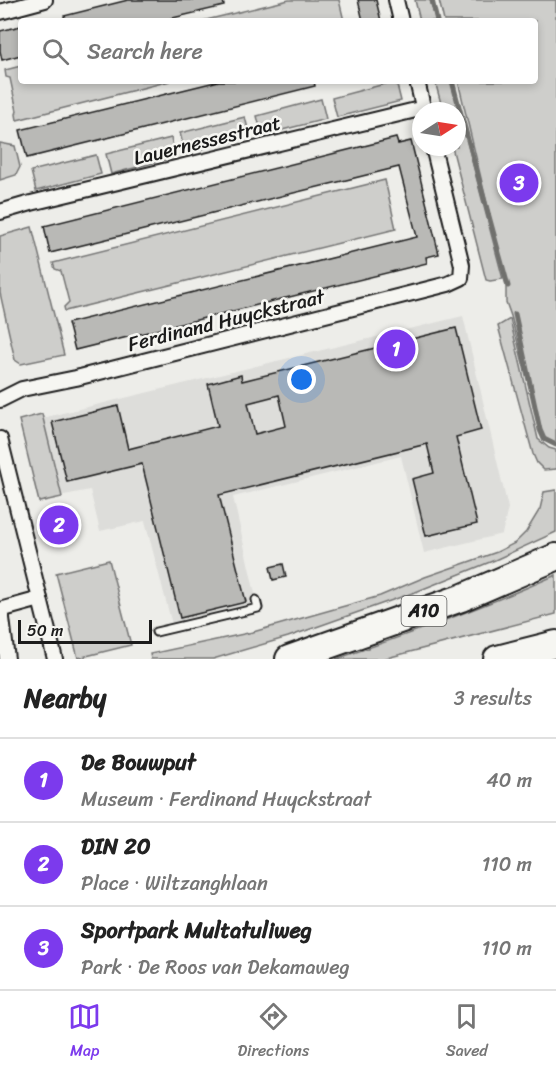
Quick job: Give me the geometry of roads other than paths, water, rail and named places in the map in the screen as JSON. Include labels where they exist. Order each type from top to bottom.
[{"type":"highway","name":"A10","points":[[289,659],[461,598],[556,557]]},
{"type":"highway","points":[[497,659],[556,644]]},
{"type":"street","points":[[0,12],[45,0]]},
{"type":"street","points":[[396,0],[401,18]]},
{"type":"street","points":[[418,84],[422,102]]},
{"type":"street","name":"Lauernessestraat","points":[[0,212],[412,112]]},
{"type":"street","name":"Ferdinand Huyckstraat","points":[[0,400],[22,389],[76,378],[448,284],[461,278],[462,265],[435,156]]},
{"type":"street","points":[[0,438],[55,659]]},
{"type":"street","points":[[7,659],[0,610],[40,599]]},
{"type":"lane","points":[[156,632],[258,608],[256,600]]},
{"type":"waterway","points":[[432,0],[436,18]]},
{"type":"waterway","points":[[453,84],[508,286]]},
{"type":"waterway","points":[[515,314],[540,430],[544,439],[556,445]]},
{"type":"place","name":"Sportpark Multatuliweg","points":[[519,183]]},
{"type":"place","name":"De Bouwput","points":[[396,349]]},
{"type":"place","name":"DIN 20","points":[[59,525]]}]
